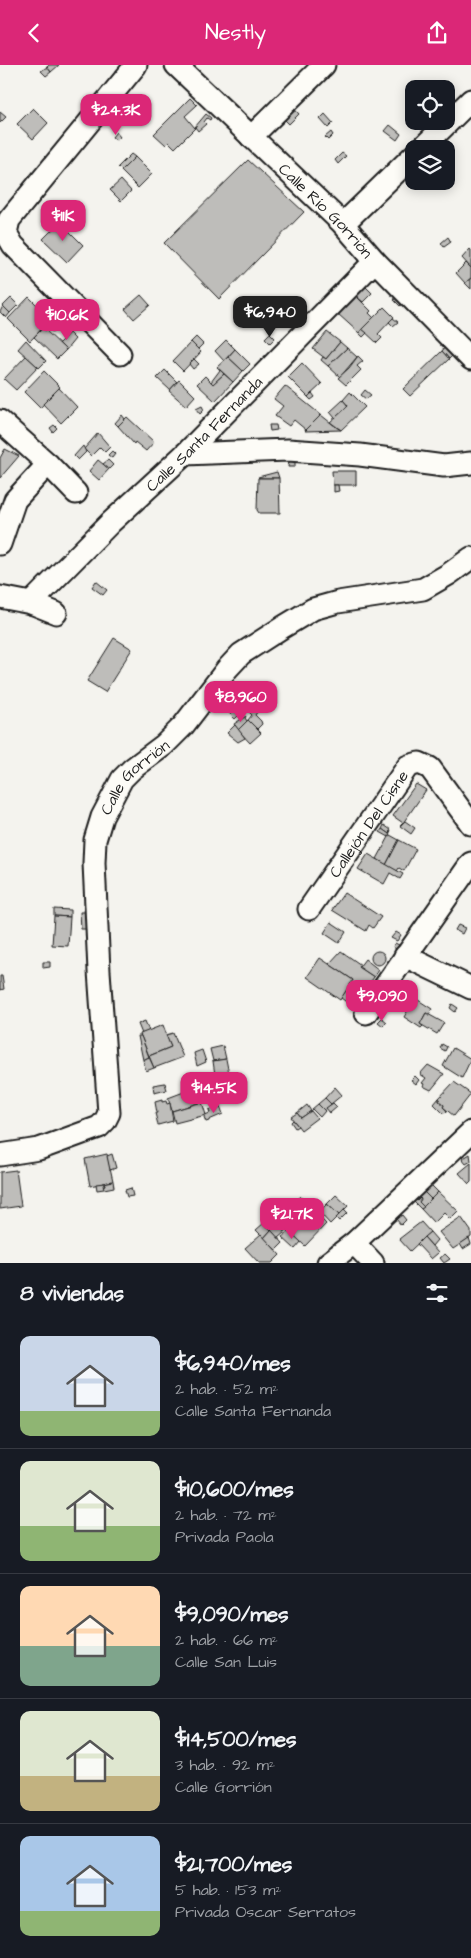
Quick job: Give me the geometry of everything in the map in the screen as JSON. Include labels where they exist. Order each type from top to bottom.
[{"type":"street","points":[[120,354],[13,245],[6,233],[9,221],[136,65]]},
{"type":"street","name":"Calle Río Gorrión","points":[[176,65],[344,224],[375,261],[467,346]]},
{"type":"street","points":[[251,137],[324,65]]},
{"type":"street","points":[[430,140],[471,100]]},
{"type":"street","points":[[344,224],[405,164]]},
{"type":"street","name":"Calle Santa Fernanda","points":[[30,603],[110,523],[185,454],[375,261]]},
{"type":"street","points":[[0,421],[48,464],[76,493]]},
{"type":"street","points":[[185,454],[288,450],[360,455],[444,466],[471,463]]},
{"type":"street","points":[[0,544],[15,500],[48,464]]},
{"type":"street","name":"Calle Gorrión","points":[[0,1155],[39,1149],[99,1127],[109,1113],[94,863],[95,840],[102,817],[122,779],[164,745],[183,726],[241,654],[283,627],[313,609],[338,602],[423,589],[449,574],[471,558]]},
{"type":"street","points":[[0,597],[30,603],[56,613]]},
{"type":"street","name":"Callejón Del Cisne","points":[[309,909],[408,766],[419,763],[430,768],[471,824]]},
{"type":"street","points":[[366,1013],[471,863]]},
{"type":"street","points":[[405,957],[471,988]]},
{"type":"street","points":[[328,1263],[354,1243],[471,1132]]},
{"type":"street","points":[[354,1243],[373,1263]]},
{"type":"building","points":[[49,65],[59,65],[51,72],[47,67]]},
{"type":"building","points":[[47,67],[51,72],[46,76],[41,71]]},
{"type":"building","points":[[190,98],[197,105],[185,116],[195,128],[175,148],[169,142],[166,145],[154,134]]},
{"type":"building","points":[[288,102],[299,114],[289,124],[277,112]]},
{"type":"building","points":[[33,108],[48,123],[33,139],[17,124]]},
{"type":"building","points":[[0,112],[6,117],[0,123]]},
{"type":"building","points":[[206,114],[211,118],[210,120],[207,118],[204,122],[206,124],[198,131],[195,127]]},
{"type":"building","points":[[325,114],[333,123],[328,128],[320,119]]},
{"type":"building","points":[[390,125],[401,134],[397,140],[385,131]]},
{"type":"building","points":[[116,132],[120,137],[116,140],[112,137]]},
{"type":"building","points":[[331,132],[333,135],[328,140],[325,137]]},
{"type":"building","points":[[342,153],[346,156],[338,164],[335,160]]},
{"type":"building","points":[[131,154],[135,157],[122,171],[118,167]]},
{"type":"building","points":[[135,157],[152,174],[138,188],[121,171]]},
{"type":"building","points":[[248,160],[304,212],[219,299],[164,243]]},
{"type":"building","points":[[121,180],[131,191],[121,201],[110,190]]},
{"type":"building","points":[[60,222],[83,245],[67,262],[43,239]]},
{"type":"building","points":[[448,237],[451,242],[444,247],[441,243]]},
{"type":"building","points":[[471,250],[471,268],[462,258]]},
{"type":"building","points":[[466,263],[471,268],[471,278],[465,283],[456,273]]},
{"type":"building","points":[[471,278],[471,289],[465,283]]},
{"type":"building","points":[[365,286],[372,293],[363,302],[356,296]]},
{"type":"building","points":[[401,294],[406,299],[400,306],[394,300]]},
{"type":"building","points":[[141,295],[150,305],[134,319],[125,309]]},
{"type":"building","points":[[356,296],[371,311],[369,313],[374,318],[359,333],[338,314]]},
{"type":"building","points":[[29,297],[44,312],[46,311],[53,317],[30,341],[8,319]]},
{"type":"building","points":[[11,298],[18,305],[10,313],[3,306]]},
{"type":"building","points":[[248,302],[251,305],[242,315],[239,311]]},
{"type":"building","points":[[251,305],[259,313],[250,322],[242,315]]},
{"type":"building","points":[[3,306],[10,313],[6,318],[0,312]]},
{"type":"building","points":[[384,307],[394,317],[378,334],[382,338],[377,343],[362,329]]},
{"type":"building","points":[[53,317],[60,324],[52,332],[45,325]]},
{"type":"building","points":[[393,318],[398,322],[393,326],[389,322]]},
{"type":"building","points":[[43,328],[66,350],[57,359],[34,337]]},
{"type":"building","points":[[362,329],[367,333],[363,337],[359,333]]},
{"type":"building","points":[[327,332],[340,342],[326,359],[313,349]]},
{"type":"building","points":[[69,333],[75,339],[66,350],[59,343]]},
{"type":"building","points":[[270,333],[275,338],[270,343],[265,338]]},
{"type":"building","points":[[196,337],[203,344],[198,349],[191,342]]},
{"type":"building","points":[[26,340],[46,361],[39,368],[18,349]]},
{"type":"building","points":[[226,340],[235,349],[224,361],[215,351]]},
{"type":"building","points":[[191,342],[201,352],[183,371],[173,361]]},
{"type":"building","points":[[340,342],[347,348],[328,366],[321,360],[323,357],[326,359]]},
{"type":"building","points":[[449,342],[458,350],[449,359],[442,351]]},
{"type":"building","points":[[347,348],[357,357],[340,377],[328,366]]},
{"type":"building","points":[[235,349],[250,364],[243,371],[228,357]]},
{"type":"building","points":[[442,351],[449,359],[410,396],[403,389]]},
{"type":"building","points":[[26,356],[38,367],[16,390],[4,379]]},
{"type":"building","points":[[358,356],[363,361],[357,366],[361,370],[346,385],[338,378]]},
{"type":"building","points":[[228,357],[243,371],[233,382],[217,367]]},
{"type":"building","points":[[194,359],[199,364],[193,369],[189,364]]},
{"type":"building","points":[[302,363],[322,384],[308,397],[288,377]]},
{"type":"building","points":[[165,370],[177,382],[170,390],[157,378]]},
{"type":"building","points":[[220,370],[224,374],[213,384],[211,382]]},
{"type":"building","points":[[44,371],[60,387],[40,408],[24,392]]},
{"type":"building","points":[[224,374],[233,382],[215,401],[197,384],[205,376],[213,384]]},
{"type":"building","points":[[179,380],[195,396],[186,406],[169,391]]},
{"type":"building","points":[[285,386],[321,415],[306,430],[294,420],[289,426],[275,416],[283,406],[274,399]]},
{"type":"building","points":[[59,388],[77,407],[61,423],[43,404]]},
{"type":"building","points":[[365,390],[371,395],[366,399],[361,395]]},
{"type":"building","points":[[350,392],[365,407],[341,430],[330,422],[348,406],[343,400]]},
{"type":"building","points":[[312,393],[315,397],[311,400],[308,397]]},
{"type":"building","points":[[343,400],[348,406],[335,418],[330,412]]},
{"type":"building","points":[[202,406],[204,410],[200,414],[196,409]]},
{"type":"building","points":[[122,415],[125,419],[118,426],[115,423]]},
{"type":"building","points":[[321,415],[336,427],[341,430],[305,431]]},
{"type":"building","points":[[127,417],[154,442],[146,451],[135,442],[134,444],[118,426]]},
{"type":"building","points":[[54,425],[57,428],[53,432],[50,428]]},
{"type":"building","points":[[269,425],[276,425],[277,430],[270,431]]},
{"type":"building","points":[[98,433],[110,447],[105,452],[100,447],[91,456],[84,449]]},
{"type":"building","points":[[83,446],[86,452],[78,460],[74,456]]},
{"type":"building","points":[[5,449],[19,456],[0,478],[0,458]]},
{"type":"building","points":[[112,451],[115,454],[112,458],[108,455]]},
{"type":"building","points":[[98,460],[109,469],[99,480],[89,471]]},
{"type":"building","points":[[108,460],[113,465],[109,469],[103,464]]},
{"type":"building","points":[[289,460],[295,460],[295,467],[288,467]]},
{"type":"building","points":[[332,471],[356,471],[356,485],[333,485]]},
{"type":"building","points":[[277,472],[279,478],[258,477]]},
{"type":"building","points":[[258,478],[279,478],[280,513],[259,513],[257,510]]},
{"type":"building","points":[[334,485],[338,485],[339,491],[334,492]]},
{"type":"building","points":[[96,581],[107,590],[103,595],[92,587]]},
{"type":"building","points":[[114,638],[132,649],[105,692],[87,681]]},
{"type":"building","points":[[258,695],[265,700],[262,705],[255,700]]},
{"type":"building","points":[[236,703],[244,710],[235,719],[229,713]]},
{"type":"building","points":[[254,707],[258,711],[255,715],[262,724],[257,729],[248,720],[252,715],[249,712]]},
{"type":"building","points":[[246,716],[247,721],[238,730],[234,724]]},
{"type":"building","points":[[248,720],[261,733],[250,743],[238,730]]},
{"type":"building","points":[[235,725],[245,738],[238,742],[227,733]]},
{"type":"building","points":[[416,784],[426,790],[403,823],[393,816]]},
{"type":"building","points":[[405,821],[415,828],[411,834],[400,826]]},
{"type":"building","points":[[384,825],[391,830],[389,834],[382,829]]},
{"type":"building","points":[[382,829],[389,834],[390,831],[389,837],[380,832]]},
{"type":"building","points":[[390,835],[399,840],[386,865],[377,859]]},
{"type":"building","points":[[399,840],[416,849],[404,871],[399,868],[397,871],[386,865]]},
{"type":"building","points":[[368,854],[403,874],[400,879],[390,873],[384,884],[358,869]]},
{"type":"building","points":[[344,893],[381,917],[373,928],[369,925],[366,931],[332,910]]},
{"type":"building","points":[[54,909],[70,910],[70,917],[54,916]]},
{"type":"building","points":[[80,912],[95,912],[97,929],[81,929]]},
{"type":"building","points":[[54,916],[70,917],[68,946],[52,945]]},
{"type":"building","points":[[331,922],[346,932],[339,943],[324,933]]},
{"type":"building","points":[[458,925],[465,928],[462,934],[455,930]]},
{"type":"building","points":[[396,932],[401,935],[397,941],[391,938]]},
{"type":"building","points":[[395,943],[399,945],[396,949],[393,947]]},
{"type":"building","points":[[341,951],[374,977],[353,1007],[341,998],[353,980],[329,964]]},
{"type":"building","points":[[378,951],[383,953],[385,958],[383,963],[378,965],[373,963],[371,958],[373,953]]},
{"type":"building","points":[[320,958],[353,980],[340,1000],[307,977]]},
{"type":"building","points":[[365,959],[379,970],[374,977],[359,967]]},
{"type":"building","points":[[43,962],[50,962],[50,967],[43,968]]},
{"type":"building","points":[[0,976],[2,976],[4,989],[0,990]]},
{"type":"building","points":[[415,998],[432,1009],[429,1014],[426,1013],[420,1024],[423,1026],[421,1028],[404,1017]]},
{"type":"building","points":[[452,1004],[458,1008],[455,1012],[450,1008]]},
{"type":"building","points":[[426,1013],[444,1023],[437,1034],[420,1024]]},
{"type":"building","points":[[382,1018],[387,1022],[383,1026],[378,1022]]},
{"type":"building","points":[[145,1021],[149,1031],[142,1034],[138,1024]]},
{"type":"building","points":[[163,1025],[171,1047],[149,1056],[140,1034]]},
{"type":"building","points":[[173,1033],[183,1057],[154,1068],[149,1056],[171,1047],[166,1035]]},
{"type":"building","points":[[138,1036],[141,1036],[149,1057],[143,1060]]},
{"type":"building","points":[[442,1044],[447,1047],[445,1051],[440,1048]]},
{"type":"building","points":[[223,1046],[226,1059],[213,1061],[210,1049]]},
{"type":"building","points":[[453,1048],[471,1059],[462,1078],[443,1066]]},
{"type":"building","points":[[202,1050],[206,1062],[197,1066],[194,1053]]},
{"type":"building","points":[[149,1057],[154,1068],[146,1071],[143,1060]]},
{"type":"building","points":[[226,1059],[230,1079],[216,1082],[213,1061]]},
{"type":"building","points":[[428,1065],[444,1074],[431,1090],[423,1086],[424,1084],[422,1083],[426,1078],[420,1074]]},
{"type":"building","points":[[415,1076],[419,1080],[416,1084],[411,1080]]},
{"type":"building","points":[[214,1082],[217,1091],[210,1093],[206,1085]]},
{"type":"building","points":[[454,1082],[471,1094],[454,1116],[443,1107],[444,1105],[439,1101],[439,1098]]},
{"type":"building","points":[[165,1083],[167,1090],[154,1093],[153,1085]]},
{"type":"building","points":[[197,1087],[202,1102],[172,1111],[168,1098]]},
{"type":"building","points":[[335,1087],[342,1095],[331,1104],[325,1098]]},
{"type":"building","points":[[325,1098],[331,1104],[325,1111],[318,1104]]},
{"type":"building","points":[[439,1098],[439,1101],[447,1111],[444,1114],[434,1104]]},
{"type":"building","points":[[162,1100],[162,1102],[166,1101],[167,1104],[170,1103],[173,1121],[158,1125],[155,1102]]},
{"type":"building","points":[[202,1102],[206,1115],[175,1123],[172,1111]]},
{"type":"building","points":[[333,1103],[337,1107],[330,1113],[326,1108]]},
{"type":"building","points":[[318,1104],[325,1111],[320,1117],[312,1109]]},
{"type":"building","points":[[307,1105],[311,1111],[301,1118],[297,1113]]},
{"type":"building","points":[[220,1106],[223,1114],[206,1122],[204,1117],[210,1113],[209,1110]]},
{"type":"building","points":[[311,1111],[317,1118],[301,1130],[291,1117],[297,1113],[301,1118]]},
{"type":"building","points":[[293,1120],[298,1126],[295,1128],[291,1122]]},
{"type":"building","points":[[107,1154],[113,1181],[90,1186],[85,1159]]},
{"type":"building","points":[[112,1154],[116,1168],[110,1170],[107,1156]]},
{"type":"building","points":[[470,1154],[471,1161],[466,1164],[462,1159]]},
{"type":"building","points":[[471,1163],[471,1182],[469,1184],[459,1173]]},
{"type":"building","points":[[16,1170],[21,1206],[0,1209],[0,1172]]},
{"type":"building","points":[[113,1181],[114,1187],[104,1189],[104,1183]]},
{"type":"building","points":[[104,1183],[104,1189],[97,1190],[96,1184]]},
{"type":"building","points":[[430,1184],[438,1192],[431,1199],[424,1192]]},
{"type":"building","points":[[131,1188],[133,1196],[127,1197],[125,1190]]},
{"type":"building","points":[[424,1192],[431,1199],[424,1207],[419,1202],[420,1198],[417,1201],[415,1199]]},
{"type":"building","points":[[438,1192],[458,1211],[450,1219],[444,1213],[434,1223],[421,1209]]},
{"type":"building","points":[[336,1195],[348,1206],[339,1215],[327,1204]]},
{"type":"building","points":[[300,1196],[302,1199],[297,1205],[294,1202]]},
{"type":"building","points":[[420,1198],[419,1202],[424,1207],[421,1209],[413,1201],[415,1199],[417,1201]]},
{"type":"building","points":[[327,1204],[339,1215],[330,1224],[319,1212]]},
{"type":"building","points":[[310,1207],[326,1224],[305,1246],[288,1230]]},
{"type":"building","points":[[344,1210],[347,1213],[339,1221],[336,1218]]},
{"type":"building","points":[[402,1215],[406,1220],[401,1225],[396,1219]]},
{"type":"building","points":[[461,1217],[471,1231],[471,1237],[453,1249],[439,1232]]},
{"type":"building","points":[[284,1220],[289,1225],[278,1238],[271,1230]]},
{"type":"building","points":[[421,1222],[430,1232],[410,1251],[399,1239]]},
{"type":"building","points":[[264,1223],[271,1230],[264,1238],[256,1230]]},
{"type":"building","points":[[271,1230],[283,1243],[276,1250],[264,1238]]},
{"type":"building","points":[[289,1231],[301,1242],[295,1249],[282,1237]]},
{"type":"building","points":[[430,1232],[437,1240],[432,1246],[424,1237]]},
{"type":"building","points":[[261,1234],[280,1255],[272,1263],[259,1263],[245,1248]]},
{"type":"building","points":[[424,1237],[438,1253],[431,1259],[417,1244]]},
{"type":"building","points":[[469,1238],[471,1244],[463,1249],[460,1244]]},
{"type":"building","points":[[445,1254],[450,1259],[444,1263],[440,1258]]}]
